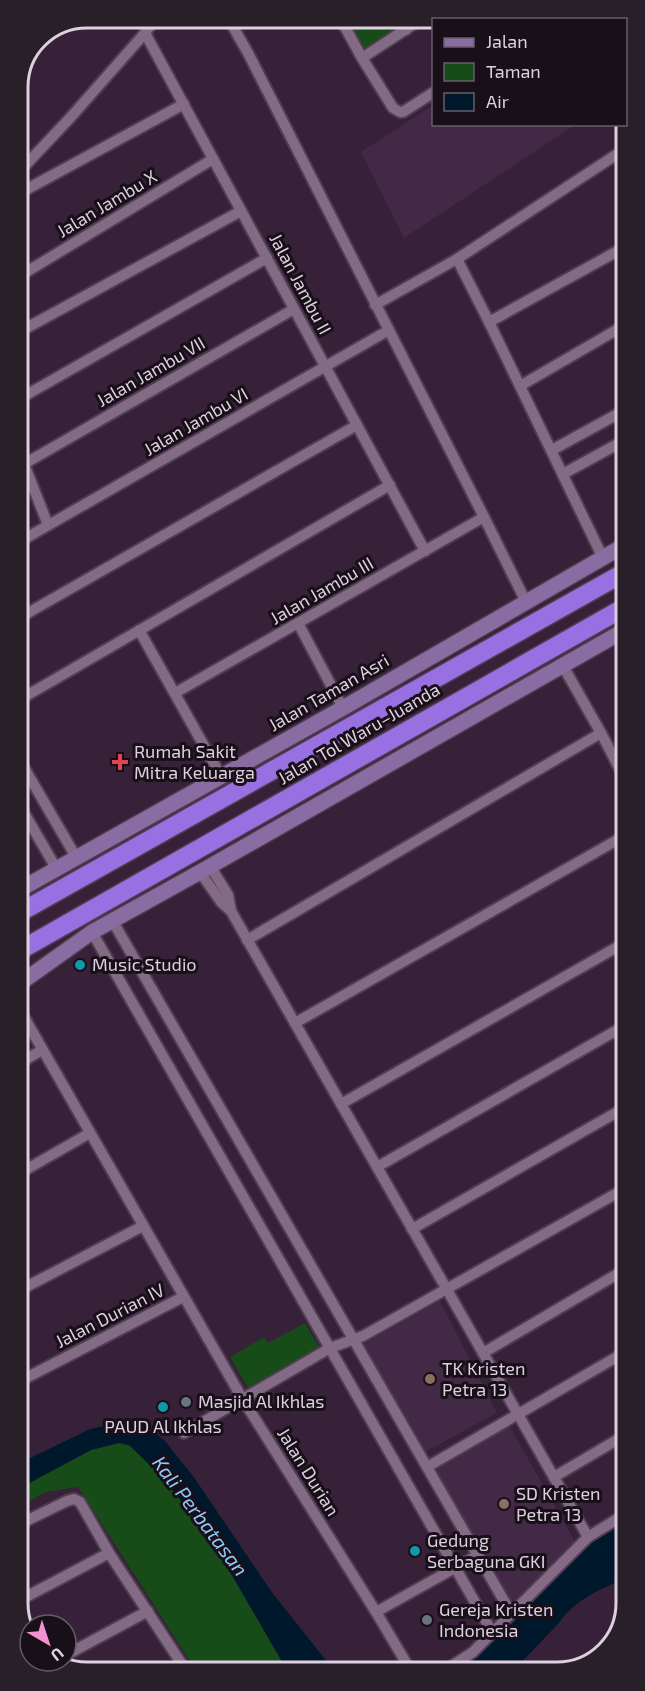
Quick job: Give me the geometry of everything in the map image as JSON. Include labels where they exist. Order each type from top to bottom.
[{"type":"highway","name":"Jalan Tol Waru–Juanda","points":[[28,908],[616,577]]},
{"type":"highway","name":"Jalan Tol Waru–Juanda","points":[[28,946],[616,612]]},
{"type":"highway","points":[[28,952],[73,921]]},
{"type":"main road","name":"Jalan Taman Asri","points":[[28,884],[343,708],[616,550]]},
{"type":"main road","points":[[28,978],[112,920],[616,636]]},
{"type":"street","points":[[29,161],[70,118],[149,28]]},
{"type":"street","points":[[234,28],[526,602]]},
{"type":"street","points":[[346,29],[393,108],[403,112],[432,94]]},
{"type":"street","points":[[362,58],[405,30]]},
{"type":"street","name":"Jalan Jambu II","points":[[145,33],[425,551]]},
{"type":"street","points":[[29,188],[184,104]]},
{"type":"street","points":[[375,305],[457,259],[616,155]]},
{"type":"street","name":"Jalan Jambu X","points":[[29,270],[213,159]]},
{"type":"street","points":[[29,326],[241,211]]},
{"type":"street","points":[[489,322],[616,252]]},
{"type":"street","points":[[29,393],[267,258]]},
{"type":"street","points":[[457,259],[603,558]]},
{"type":"street","name":"Jalan Jambu VII","points":[[29,461],[294,309]]},
{"type":"street","name":"Jalan Jambu VI","points":[[29,536],[389,330]]},
{"type":"street","points":[[520,386],[616,330]]},
{"type":"street","points":[[552,450],[616,415]]},
{"type":"street","points":[[29,612],[357,425]]},
{"type":"street","points":[[563,474],[616,445]]},
{"type":"street","points":[[29,476],[48,525]]},
{"type":"street","points":[[29,694],[390,485]]},
{"type":"street","name":"Jalan Jambu III","points":[[175,693],[484,517]]},
{"type":"street","points":[[298,623],[343,708]]},
{"type":"street","points":[[139,630],[221,776]]},
{"type":"street","points":[[563,666],[616,762]]},
{"type":"street","points":[[247,940],[601,733]]},
{"type":"street","points":[[29,775],[76,857]]},
{"type":"street","points":[[29,820],[56,868]]},
{"type":"street","points":[[295,1023],[616,841]]},
{"type":"street","points":[[205,869],[228,895],[231,911],[247,940],[588,1537]]},
{"type":"street","points":[[112,920],[511,1613]]},
{"type":"street","points":[[92,932],[492,1632]]},
{"type":"street","points":[[341,1104],[616,948]]},
{"type":"street","name":"Jalan Durian","points":[[28,1025],[242,1398],[406,1662]]},
{"type":"street","points":[[376,1167],[616,1031]]},
{"type":"street","points":[[28,1058],[42,1050]]},
{"type":"street","points":[[412,1229],[616,1113]]},
{"type":"street","points":[[28,1168],[90,1133]]},
{"type":"street","points":[[184,1433],[330,1348],[363,1336],[616,1194]]},
{"type":"street","points":[[28,1286],[143,1226]]},
{"type":"street","points":[[483,1353],[616,1275]]},
{"type":"street","name":"Jalan Durian IV","points":[[28,1377],[183,1297]]},
{"type":"street","points":[[427,1467],[616,1357]]},
{"type":"street","points":[[554,1477],[616,1440]]},
{"type":"street","points":[[28,1520],[67,1501],[76,1499],[80,1502],[178,1662]]},
{"type":"street","points":[[458,1662],[473,1652],[588,1537],[616,1520]]},
{"type":"street","points":[[28,1596],[109,1552]]},
{"type":"street","points":[[376,1612],[478,1555]]},
{"type":"street","points":[[78,1649],[148,1611]]},
{"type":"shaded area","points":[[432,106],[432,126],[573,126],[404,238],[361,152]]},
{"type":"shaded area","name":"TK Kristen Petra 13","points":[[440,1301],[497,1413],[423,1453],[362,1345]]},
{"type":"shaded area","name":"SD Kristen Petra 13","points":[[509,1425],[575,1542],[511,1606],[432,1467]]},
{"type":"green space","points":[[352,29],[399,29],[364,52]]},
{"type":"green space","points":[[305,1323],[319,1347],[248,1388],[230,1357],[264,1337],[268,1343]]},
{"type":"green space","points":[[119,1443],[132,1447],[162,1477],[208,1534],[282,1662],[191,1662],[78,1487],[46,1492],[28,1502],[28,1484],[91,1450]]},
{"type":"water","name":"Kali Perbatasan","points":[[118,1423],[144,1428],[165,1441],[193,1476],[271,1591],[327,1662],[282,1662],[208,1534],[162,1477],[129,1445],[119,1443],[91,1450],[28,1484],[28,1459],[90,1429]]},
{"type":"water","points":[[616,1526],[616,1583],[598,1591],[572,1608],[522,1662],[469,1662],[554,1577],[592,1542]]},
{"type":"place","name":"Rumah Sakit Mitra Keluarga","points":[[120,762]]},
{"type":"place","name":"Music Studio","points":[[80,965]]},
{"type":"place","name":"TK Kristen Petra 13","points":[[430,1379]]},
{"type":"place","name":"Masjid Al Ikhlas","points":[[186,1402]]},
{"type":"place","name":"PAUD Al Ikhlas","points":[[163,1407]]},
{"type":"place","name":"SD Kristen Petra 13","points":[[504,1504]]},
{"type":"place","name":"Gedung Serbaguna GKI","points":[[415,1551]]},
{"type":"place","name":"Gereja Kristen Indonesia","points":[[427,1620]]}]
